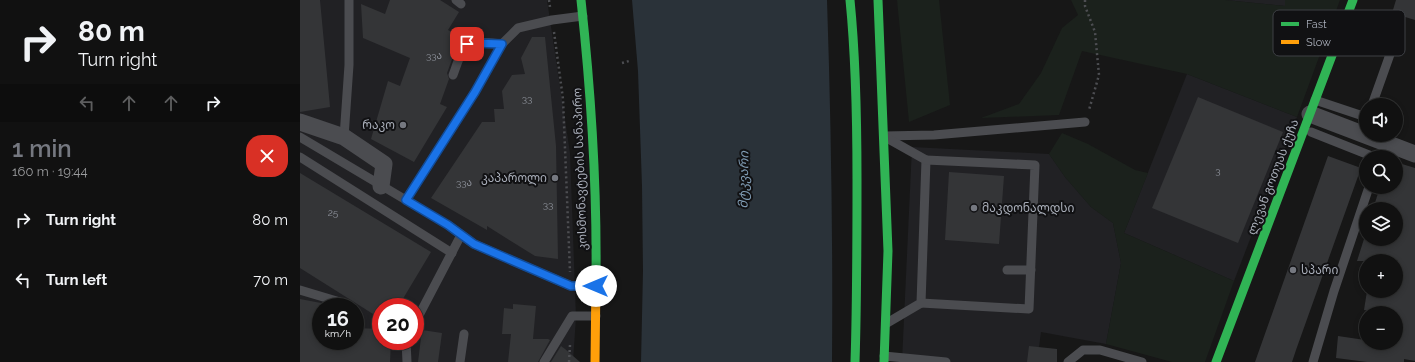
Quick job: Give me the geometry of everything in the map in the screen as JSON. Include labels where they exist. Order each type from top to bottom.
[{"type":"main road","name":"კოსმონავტების სანაპირო","points":[[581,0],[593,136],[596,286],[595,362]]},
{"type":"main road","points":[[850,0],[854,39],[857,131],[858,287],[855,362]]},
{"type":"main road","points":[[878,0],[888,251],[884,359]]},
{"type":"main road","name":"ლევან გოთუას ქუჩა","points":[[1349,10],[1353,0]]},
{"type":"main road","name":"ლევან გოთუას ქუჩა","points":[[1216,362],[1332,56]]},
{"type":"street","points":[[1312,107],[1415,154]]},
{"type":"street","points":[[300,122],[344,137],[384,164],[382,186]]},
{"type":"lane","points":[[344,137],[349,65],[349,0]]},
{"type":"lane","points":[[406,200],[475,92],[502,44],[518,28],[552,20],[583,16]]},
{"type":"lane","points":[[453,75],[463,49],[467,44],[502,44]]},
{"type":"lane","points":[[1374,98],[1389,56]]},
{"type":"lane","points":[[1312,107],[1359,117]]},
{"type":"lane","points":[[884,136],[934,135],[1085,122]]},
{"type":"lane","points":[[1311,132],[1359,151]]},
{"type":"lane","points":[[884,136],[926,160],[1035,165],[1029,309],[921,303],[885,324]]},
{"type":"lane","points":[[300,137],[448,225],[474,244],[571,286],[596,286]]},
{"type":"lane","points":[[300,157],[452,253]]},
{"type":"lane","points":[[921,303],[926,160]]},
{"type":"lane","points":[[1313,362],[1334,291],[1367,194]]},
{"type":"lane","points":[[424,306],[461,235]]},
{"type":"lane","points":[[1007,270],[1031,270]]},
{"type":"lane","points":[[300,290],[327,298]]},
{"type":"lane","points":[[544,362],[572,316],[596,316]]},
{"type":"lane","points":[[460,362],[464,334]]},
{"type":"lane","points":[[406,350],[407,362]]},
{"type":"lane","points":[[1068,362],[1083,350],[1100,350],[1142,362]]},
{"type":"lane","points":[[884,359],[946,362]]},
{"type":"path","points":[[549,0],[563,99],[571,286]]},
{"type":"path","points":[[1084,0],[1095,32],[1099,75],[1085,122]]},
{"type":"path","points":[[622,63],[629,61]]},
{"type":"path","points":[[569,362],[572,316]]},
{"type":"shaded area","points":[[300,0],[547,0],[570,153],[576,317],[573,362],[300,362]]},
{"type":"shaded area","points":[[897,0],[939,0],[950,105],[909,122]]},
{"type":"shaded area","points":[[1071,0],[1225,0],[1285,6],[1285,0],[1340,0],[1336,10],[1273,10],[1273,56],[1319,56],[1297,117],[1187,74],[1082,51],[1059,115],[981,118],[1019,104],[1041,73],[1062,28],[1078,15]]},
{"type":"shaded area","points":[[1225,0],[1285,0],[1285,6]]},
{"type":"shaded area","points":[[1187,74],[1297,117],[1234,281],[1124,233]]},
{"type":"shaded area","points":[[1062,133],[1088,144],[1135,170],[1148,173],[1124,233],[1234,281],[1205,362],[1172,362],[1106,344],[1121,263],[1113,223],[1091,207],[1065,177],[1049,154]]},
{"type":"shaded area","points":[[912,147],[1049,154],[1065,177],[1091,207],[1113,223],[1121,263],[1106,344],[1041,332],[1037,362],[902,362]]},
{"type":"water","name":"მტკვარი","points":[[632,0],[827,0],[830,91],[832,362],[641,362],[643,271],[642,186],[638,71]]},
{"type":"building","points":[[300,0],[320,0],[330,107],[300,112]]},
{"type":"building","points":[[390,0],[440,0],[459,12],[448,30],[463,38],[455,51],[447,73],[449,79],[440,104],[447,107],[414,162],[371,139],[388,81],[400,86],[410,58],[363,38],[361,4],[385,14]]},
{"type":"building","points":[[1396,0],[1415,0],[1415,20],[1405,17],[1405,10],[1393,10]]},
{"type":"building","points":[[532,37],[545,37],[556,146],[558,259],[535,256],[487,226],[487,230],[431,198],[482,122],[495,122],[494,109],[504,109],[502,91],[512,75],[525,74],[521,58]]},
{"type":"building","points":[[1198,97],[1283,132],[1238,243],[1152,208]]},
{"type":"building","points":[[1328,156],[1359,167],[1359,174],[1292,362],[1255,362]]},
{"type":"building","points":[[1403,164],[1415,168],[1415,361],[1404,359],[1404,362],[1367,362],[1336,358],[1338,336],[1359,339],[1359,350],[1403,350],[1403,306],[1365,306],[1366,298],[1403,298],[1403,254],[1359,254],[1362,246],[1403,246],[1403,202],[1375,202],[1378,194],[1403,194]]},
{"type":"building","name":"მაკდონალდსი","points":[[949,172],[1004,176],[999,244],[945,240]]},
{"type":"building","points":[[300,173],[431,252],[403,298],[372,298],[372,313],[364,308],[364,298],[348,298],[300,268]]},
{"type":"building","points":[[300,299],[312,301],[312,350],[364,350],[364,328],[372,329],[372,350],[391,350],[390,362],[300,362]]},
{"type":"building","points":[[513,304],[536,306],[533,339],[550,340],[538,362],[508,362],[511,334],[502,334],[504,308],[513,309]]},
{"type":"building","points":[[424,330],[442,333],[438,362],[418,362],[420,350],[424,350]]},
{"type":"building","points":[[561,346],[565,349],[580,362],[551,362]]},
{"type":"building","points":[[1029,346],[1057,349],[1057,362],[1027,362]]},
{"type":"traffic: fast","points":[[581,0],[593,138],[596,277]]},
{"type":"traffic: fast","points":[[850,0],[855,67],[857,134],[855,362]]},
{"type":"traffic: fast","points":[[878,0],[888,251],[884,362]]},
{"type":"traffic: fast","points":[[1349,10],[1353,0]]},
{"type":"traffic: fast","points":[[1216,362],[1332,56]]},
{"type":"traffic: slow","points":[[595,362],[596,277]]},
{"type":"place","name":"რაკო","points":[[403,125]]},
{"type":"place","name":"კაპაროლი","points":[[555,178]]},
{"type":"place","name":"მაკდონალდსი","points":[[974,208]]},
{"type":"place","name":"სპარი","points":[[1293,270]]},
{"type":"route","points":[[467,44],[502,44],[475,92],[406,200],[448,225],[474,244],[571,286],[596,286]]}]
